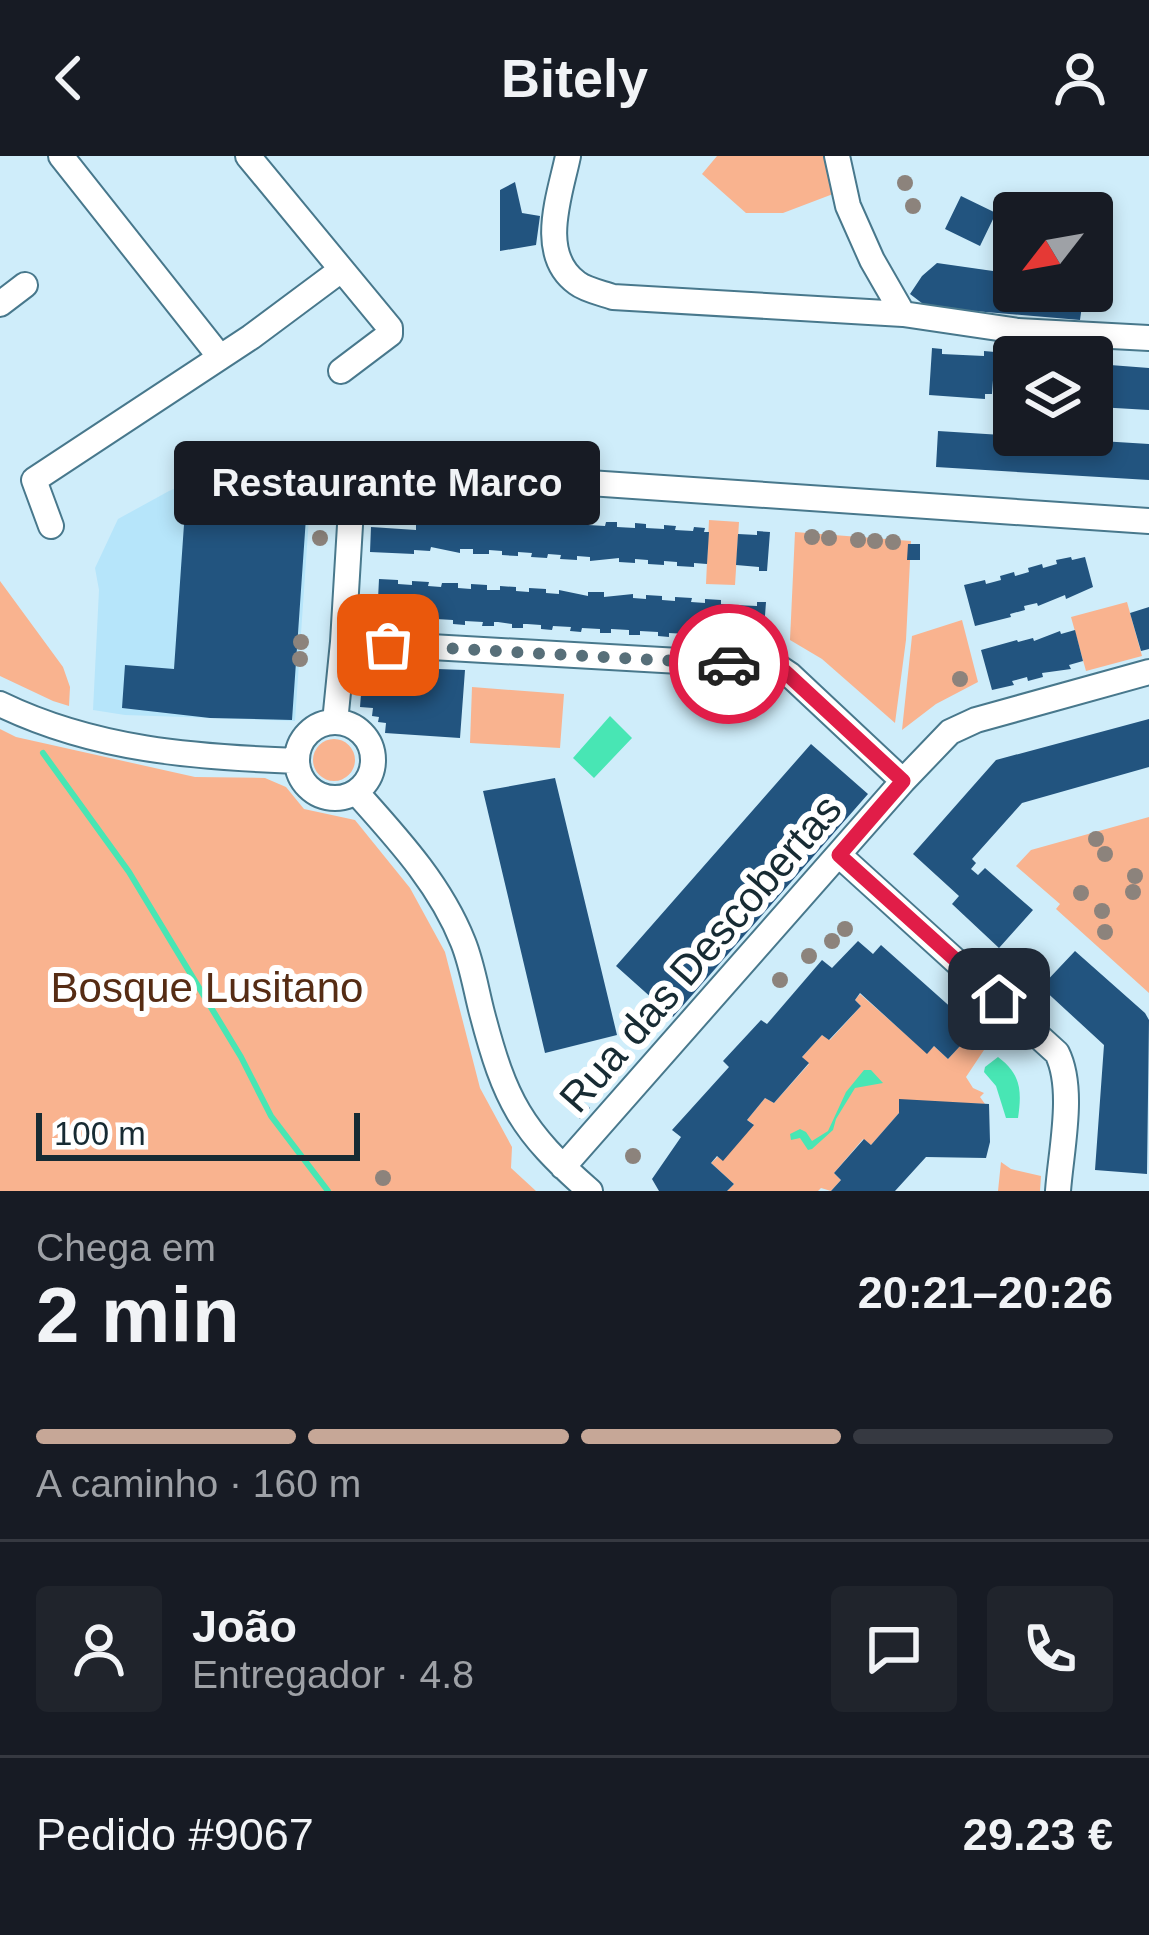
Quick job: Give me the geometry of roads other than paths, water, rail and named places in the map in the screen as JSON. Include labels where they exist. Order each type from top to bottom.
[{"type":"street","points":[[61,156],[220,357]]},
{"type":"street","points":[[248,156],[390,328],[390,334],[340,371]]},
{"type":"street","points":[[568,156],[552,234],[560,262],[577,283],[613,296],[903,314],[1018,332],[1149,338]]},
{"type":"street","points":[[837,156],[848,206],[903,314]]},
{"type":"street","points":[[50,526],[34,480],[341,271]]},
{"type":"street","points":[[0,304],[25,285]]},
{"type":"street","points":[[335,722],[352,492],[366,475],[383,469],[1149,520]]},
{"type":"street","points":[[343,642],[782,669],[903,781]]},
{"type":"street","name":"Rua das Descobertas","points":[[563,1167],[940,741],[962,725],[1149,672]]},
{"type":"street","points":[[0,704],[104,741],[162,753],[297,761]]},
{"type":"street","points":[[335,722],[364,735],[373,754],[370,775],[356,792],[334,798],[304,782],[297,761],[299,748],[313,729],[335,722]]},
{"type":"street","points":[[356,792],[412,844],[449,911],[465,946],[495,1062],[523,1123],[590,1191]]},
{"type":"street","points":[[839,855],[1057,1053],[1066,1077],[1058,1191]]},
{"type":"waterway","points":[[43,753],[129,872],[241,1057],[271,1116],[328,1191]]},
{"type":"place","name":"Restaurante Marco","points":[[388,645]]},
{"type":"park label","name":"Bosque Lusitano","points":[[207,987]]}]
